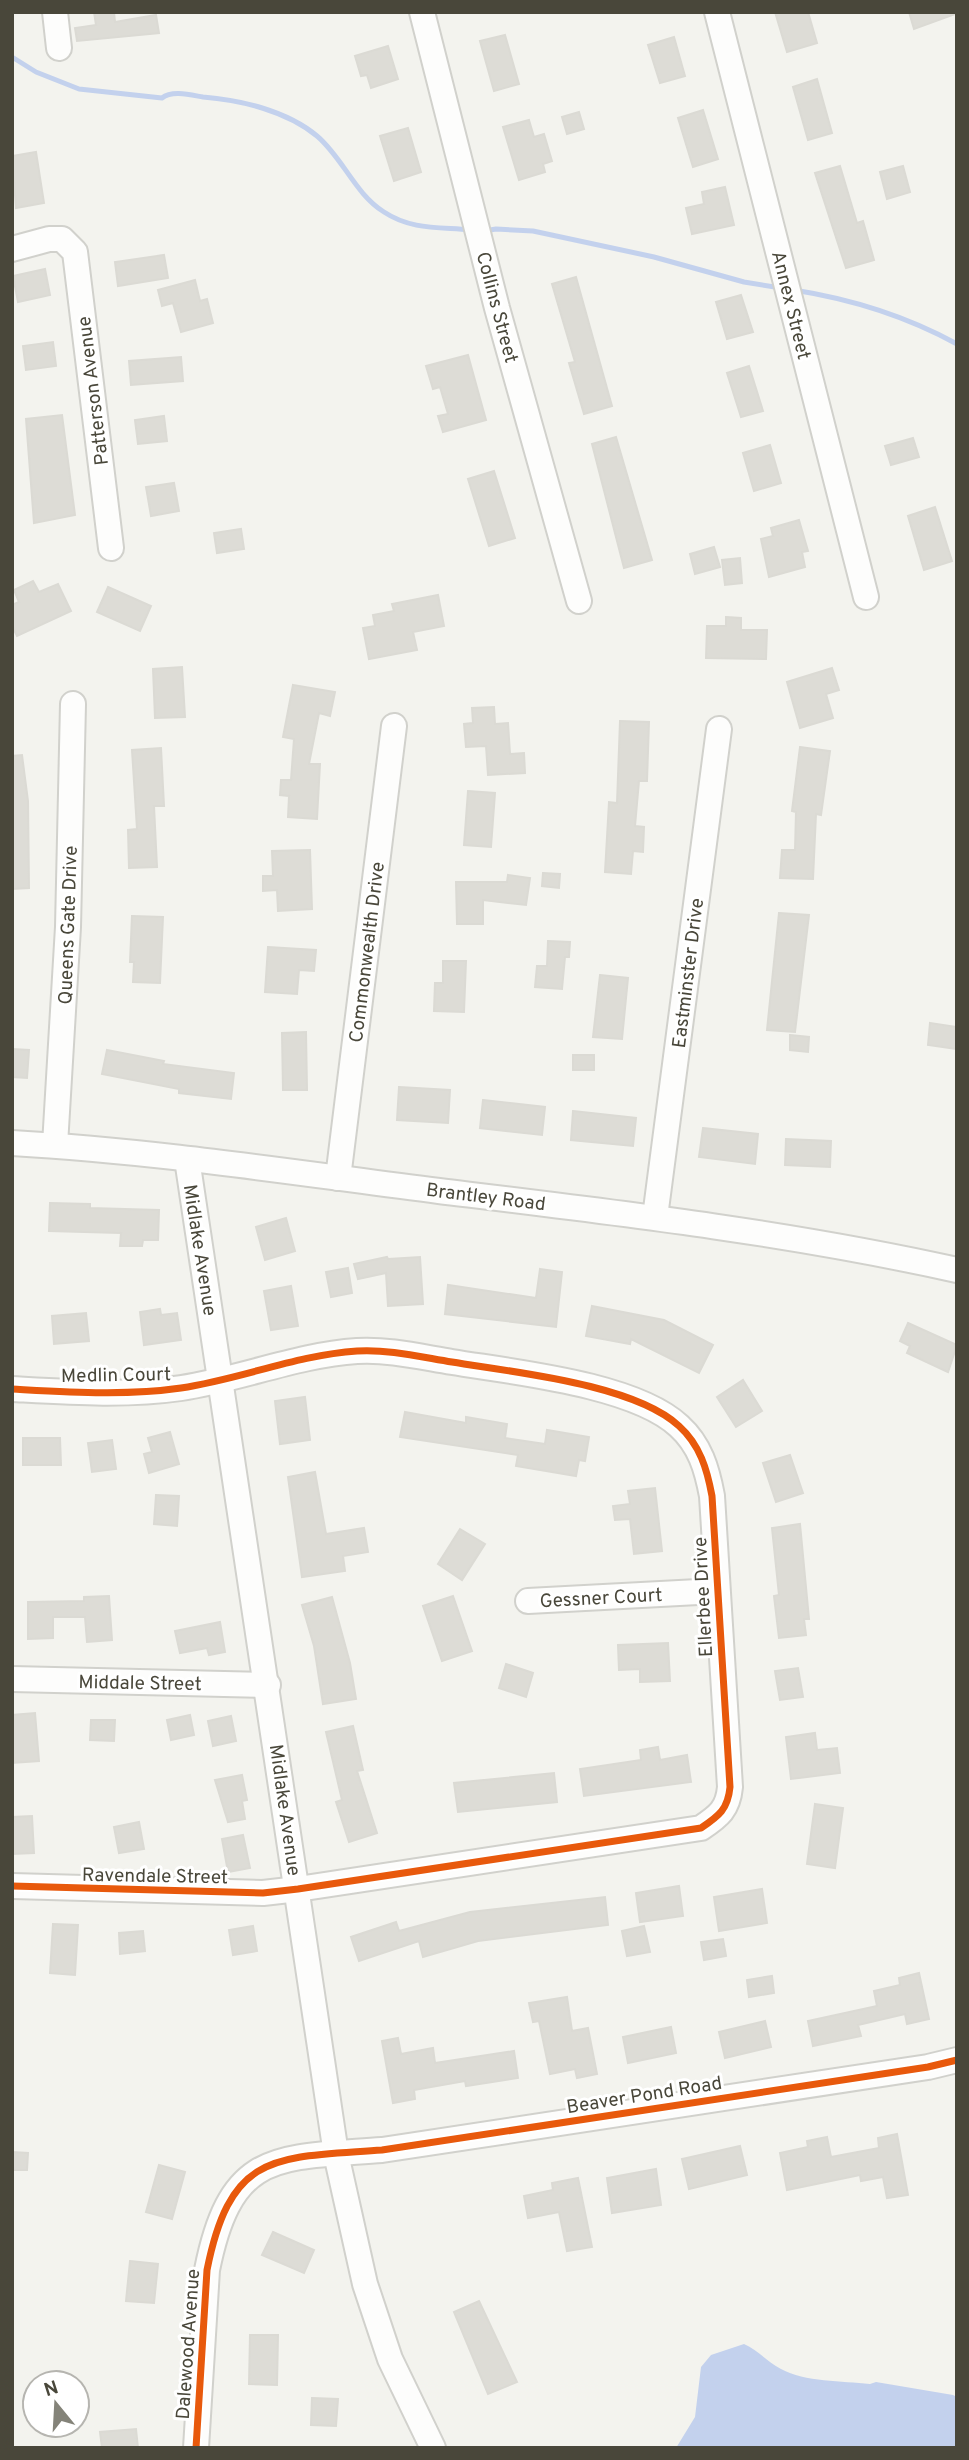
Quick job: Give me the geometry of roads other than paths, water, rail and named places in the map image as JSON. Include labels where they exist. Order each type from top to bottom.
[{"type":"street","points":[[55,12],[59,48]]},
{"type":"street","name":"Collins Street","points":[[422,12],[497,307],[579,601]]},
{"type":"street","name":"Annex Street","points":[[717,12],[866,597]]},
{"type":"street","name":"Patterson Avenue","points":[[12,249],[48,239],[62,239],[75,252],[111,548]]},
{"type":"street","name":"Queens Gate Drive","points":[[55,1146],[68,927],[73,704]]},
{"type":"street","name":"Commonwealth Drive","points":[[338,1178],[394,726]]},
{"type":"street","name":"Eastminster Drive","points":[[655,1217],[719,729]]},
{"type":"street","name":"Brantley Road","points":[[12,1143],[187,1159],[655,1217],[856,1247],[957,1270]]},
{"type":"street","name":"Midlake Avenue","points":[[187,1159],[268,1685],[335,2154],[365,2284],[390,2359],[433,2448]]},
{"type":"street","name":"Ellerbee Drive","points":[[220,1379],[280,1364],[360,1351],[391,1353],[546,1378],[628,1398],[678,1425],[700,1454],[712,1496],[730,1787],[728,1804],[720,1815],[701,1828],[684,1832],[453,1863],[298,1889]]},
{"type":"street","name":"Medlin Court","points":[[12,1389],[153,1390],[220,1379]]},
{"type":"street","name":"Gessner Court","points":[[528,1601],[717,1591]]},
{"type":"street","name":"Middale Street","points":[[12,1679],[268,1685]]},
{"type":"street","name":"Ravendale Street","points":[[12,1886],[263,1893],[298,1889]]},
{"type":"street","name":"Beaver Pond Road","points":[[335,2154],[382,2150],[928,2067],[957,2060]]},
{"type":"street","name":"Dalewood Avenue","points":[[196,2448],[207,2270],[225,2208],[244,2179],[266,2164],[299,2156],[335,2154]]},
{"type":"water","points":[[744,2344],[776,2366],[801,2376],[870,2384],[876,2382],[953,2395],[957,2397],[957,2448],[676,2448],[695,2417],[701,2367],[711,2355]]},
{"type":"waterway","points":[[12,57],[36,72],[79,89],[162,98],[171,94],[187,94],[248,104],[278,113],[317,136],[365,196],[384,212],[415,225],[470,230]]},
{"type":"waterway","points":[[484,231],[533,231],[654,257],[744,282],[781,288]]},
{"type":"waterway","points":[[794,290],[878,310],[957,344]]}]
